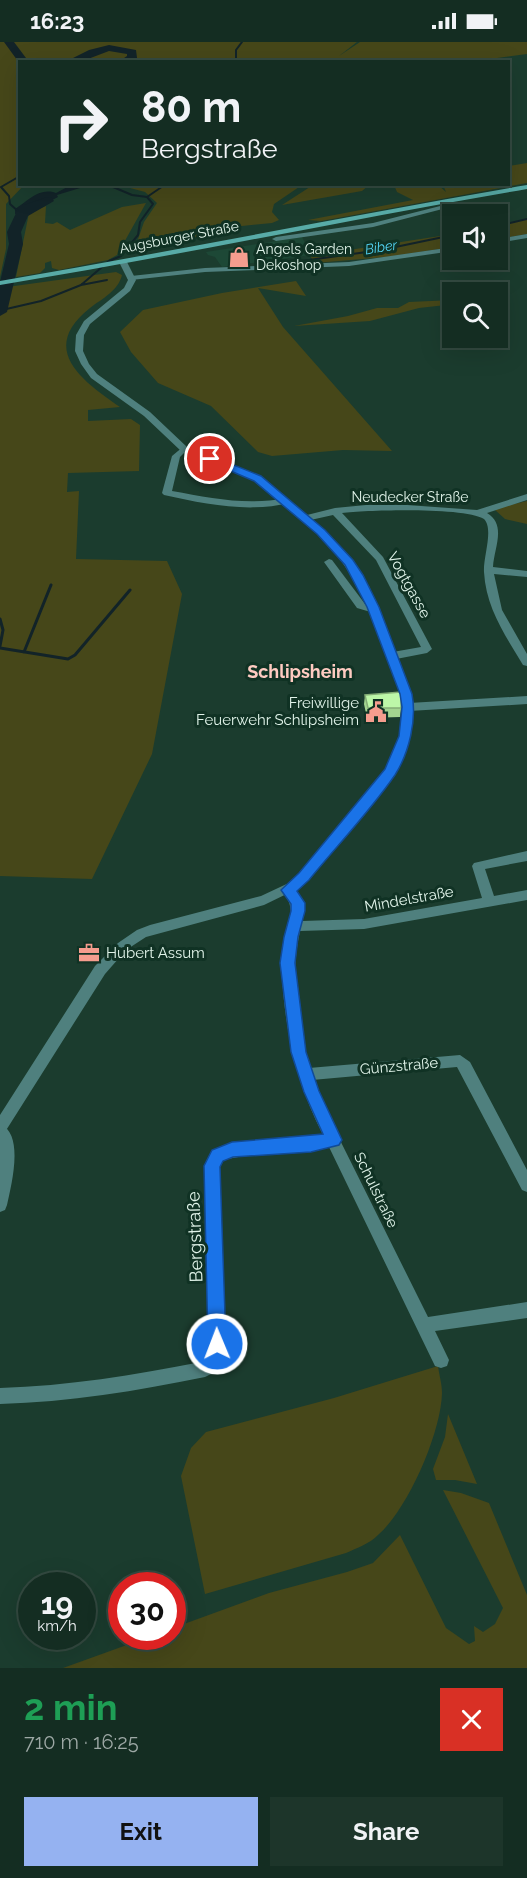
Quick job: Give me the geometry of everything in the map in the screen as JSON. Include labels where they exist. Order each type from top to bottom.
[{"type":"main road","name":"Augsburger Straße","points":[[0,283],[120,263],[527,187]]},
{"type":"street","points":[[276,239],[373,225],[442,208]]},
{"type":"street","points":[[363,216],[373,225]]},
{"type":"street","points":[[508,239],[527,236]]},
{"type":"street","points":[[131,278],[205,270],[349,264],[442,251]]},
{"type":"street","points":[[120,263],[131,278]]},
{"type":"street","points":[[0,1127],[100,970],[117,948],[133,937],[150,930],[264,900],[288,890],[304,876],[390,771],[405,736],[408,707],[406,694],[364,586],[349,562],[286,501],[247,472],[184,449],[147,414],[94,376],[85,364],[79,351],[80,335],[87,323],[127,289],[131,278]]},
{"type":"street","points":[[184,449],[176,456],[167,493],[241,504],[266,505],[286,501]]},
{"type":"street","name":"Neudecker Straße","points":[[306,518],[335,511],[373,508],[479,512],[527,497]]},
{"type":"street","name":"Vogtgasse","points":[[335,511],[380,559],[427,649],[391,656]]},
{"type":"street","name":"Neudecker Straße","points":[[479,512],[492,521],[495,530],[488,557],[492,595],[506,626],[527,662]]},
{"type":"street","points":[[329,562],[361,606],[374,610]]},
{"type":"street","points":[[489,570],[527,574]]},
{"type":"street","points":[[408,707],[527,700]]},
{"type":"street","points":[[490,902],[478,866],[527,856]]},
{"type":"street","name":"Schulstraße","points":[[288,890],[298,903],[288,963],[299,1052],[306,1074],[334,1140],[441,1360]]},
{"type":"street","name":"Mindelstraße","points":[[295,926],[364,924],[527,895]]},
{"type":"street","name":"Günzstraße","points":[[306,1074],[459,1061],[465,1066],[527,1185]]},
{"type":"street","points":[[0,1131],[7,1141],[0,1205]]},
{"type":"street","name":"Bergstraße","points":[[0,1396],[38,1395],[119,1386],[205,1369],[214,1360],[217,1345],[212,1166],[217,1155],[232,1149],[311,1144],[334,1140]]},
{"type":"street","points":[[424,1325],[527,1310]]},
{"type":"shaded area","points":[[0,42],[357,42],[339,56],[360,42],[527,42],[527,54],[483,60],[18,60],[18,186],[23,186],[6,204],[6,249],[0,277]]},
{"type":"shaded area","points":[[527,163],[527,183],[321,221],[308,220],[413,200],[397,192],[394,186],[439,186],[446,192],[443,186],[510,186],[510,166]]},
{"type":"shaded area","points":[[69,186],[87,186],[57,195],[58,197],[26,214],[15,214],[15,209],[39,193],[56,193]]},
{"type":"shaded area","points":[[123,186],[301,186],[274,204],[272,212],[279,220],[272,223],[242,226],[197,237],[137,242],[144,222],[157,203],[145,192]]},
{"type":"shaded area","points":[[311,186],[368,186],[362,191],[282,205]]},
{"type":"shaded area","points":[[146,203],[117,255],[108,260],[59,270],[52,268],[51,261],[45,263],[45,268],[40,273],[16,277],[29,213],[46,206],[45,223],[57,222],[70,230],[122,207]]},
{"type":"shaded area","points":[[527,219],[527,234],[508,237],[508,224]]},
{"type":"shaded area","points":[[442,236],[442,249],[386,257],[315,263],[310,256]]},
{"type":"shaded area","points":[[302,237],[311,255],[222,267],[215,257],[206,252]]},
{"type":"shaded area","points":[[116,272],[122,275],[117,286],[75,323],[67,337],[67,350],[71,363],[80,375],[120,407],[88,410],[88,421],[131,419],[140,425],[139,471],[68,473],[67,492],[79,491],[76,559],[167,561],[182,594],[152,754],[92,879],[0,876],[0,288]]},
{"type":"shaded area","points":[[296,281],[306,296],[258,288],[283,327],[392,451],[343,450],[272,456],[258,452],[211,406],[158,383],[131,352],[120,332],[143,310],[222,293]]},
{"type":"shaded area","points":[[442,300],[442,305],[419,308],[370,321],[294,326],[377,308],[398,308],[409,302]]},
{"type":"shaded area","points":[[527,501],[527,524],[505,519],[494,509]]},
{"type":"shaded area","points":[[438,1366],[442,1393],[436,1428],[429,1449],[401,1507],[378,1535],[346,1553],[205,1594],[181,1476],[191,1448],[206,1432],[334,1398]]},
{"type":"shaded area","points":[[448,1414],[477,1484],[455,1480],[436,1480],[433,1469],[445,1437]]},
{"type":"shaded area","points":[[443,1490],[461,1493],[489,1503],[527,1595],[527,1668],[63,1668],[113,1650],[186,1650],[186,1623],[269,1593],[373,1563],[400,1535],[446,1628],[469,1644],[475,1641],[474,1626],[483,1632],[495,1624],[503,1608]]},
{"type":"building","points":[[401,692],[401,708],[368,708],[365,695]]},
{"type":"waterway","points":[[9,42],[22,60]]},
{"type":"waterway","points":[[236,60],[236,50],[242,42]]},
{"type":"waterway","points":[[75,60],[109,48],[132,52],[132,58],[128,60]]},
{"type":"waterway","points":[[18,177],[1,187],[9,196],[10,204],[19,212]]},
{"type":"waterway","points":[[111,186],[132,195],[147,197]]},
{"type":"waterway","points":[[147,197],[163,186]]},
{"type":"waterway","points":[[81,285],[109,261],[121,256],[138,235],[140,222],[153,204],[147,197]]},
{"type":"waterway","points":[[0,312],[16,244],[14,232],[22,214],[29,208],[47,201]]},
{"type":"waterway","name":"Biber","points":[[508,224],[527,219]]},
{"type":"waterway","name":"Biber","points":[[273,265],[381,250],[442,237]]},
{"type":"waterway","name":"Biber","points":[[81,285],[107,280]]},
{"type":"waterway","name":"Biber","points":[[2,310],[41,301],[81,285]]},
{"type":"waterway","points":[[24,652],[51,585]]},
{"type":"waterway","points":[[24,652],[68,659],[75,655],[130,590]]},
{"type":"waterway","points":[[0,619],[3,630],[0,646]]},
{"type":"waterway","points":[[0,648],[24,652]]},
{"type":"place","name":"Angels Garden Dekoshop","points":[[239,257]]},
{"type":"place","name":"Freiwillige Feuerwehr Schlipsheim","points":[[376,712]]},
{"type":"place","name":"Hubert Assum","points":[[89,953]]},
{"type":"district","name":"Schlipsheim","points":[[300,672]]},
{"type":"route","points":[[210,459],[247,472],[257,478],[321,532],[349,562],[364,586],[373,607],[406,694],[408,707],[405,736],[390,771],[304,876],[288,890],[298,903],[288,963],[299,1052],[312,1092],[334,1140],[311,1144],[232,1149],[217,1155],[212,1166],[217,1344]]}]
